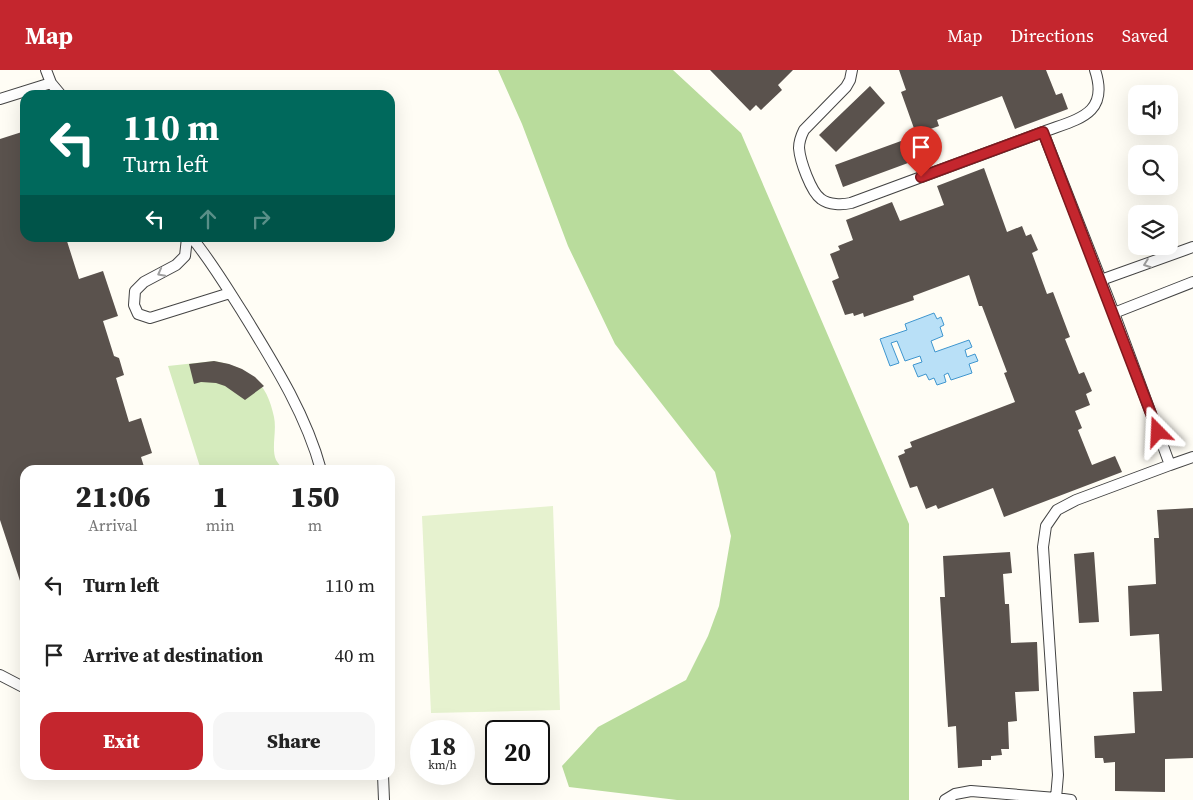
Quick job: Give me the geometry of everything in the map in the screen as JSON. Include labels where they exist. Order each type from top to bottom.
[{"type":"lane","points":[[46,70],[51,83],[57,90]]},
{"type":"lane","points":[[852,70],[846,87],[804,130],[800,138],[800,157],[816,194],[823,200],[843,205],[1087,114],[1093,108],[1100,94],[1095,70]]},
{"type":"lane","points":[[29,90],[51,83]]},
{"type":"lane","points":[[0,99],[20,93]]},
{"type":"lane","points":[[1043,132],[1114,313],[1170,465]]},
{"type":"lane","points":[[187,242],[185,256],[176,266],[144,282],[135,291],[134,305],[138,314],[150,318],[230,292]]},
{"type":"lane","points":[[195,242],[230,292],[273,361],[303,422],[320,465]]},
{"type":"lane","points":[[1101,280],[1193,247]]},
{"type":"lane","points":[[1114,313],[1193,282]]},
{"type":"lane","points":[[1056,798],[1058,775],[1043,547],[1046,526],[1057,510],[1076,500],[1193,457]]},
{"type":"lane","points":[[0,675],[20,685]]},
{"type":"lane","points":[[383,780],[384,800]]},
{"type":"lane","points":[[945,800],[955,794],[971,791],[1071,800]]},
{"type":"green space","points":[[498,70],[673,70],[741,133],[909,524],[909,800],[677,800],[569,787],[562,766],[598,727],[686,680],[708,636],[719,606],[731,536],[715,472],[615,344],[568,246],[522,124]]},
{"type":"green space","points":[[214,361],[237,367],[254,378],[267,394],[271,405],[275,422],[275,455],[280,465],[199,465],[168,366]]},
{"type":"green space","points":[[553,506],[560,710],[431,713],[422,516]]},
{"type":"water","points":[[934,313],[937,319],[941,317],[944,325],[940,327],[943,336],[931,341],[935,352],[969,340],[972,347],[965,350],[967,357],[975,354],[978,361],[969,364],[972,373],[951,380],[948,373],[944,375],[946,382],[937,385],[934,378],[929,380],[926,374],[918,377],[913,365],[922,362],[920,356],[905,361],[897,341],[891,343],[899,363],[890,366],[880,339],[907,330],[905,324]]},
{"type":"building","points":[[710,70],[793,70],[778,85],[782,90],[761,110],[756,105],[750,111]]},
{"type":"building","points":[[899,70],[1046,70],[1056,95],[1062,93],[1068,109],[1015,129],[1002,96],[937,120],[939,126],[916,134],[901,92],[906,90]]},
{"type":"building","points":[[870,86],[885,103],[836,152],[819,135]]},
{"type":"building","points":[[20,133],[20,242],[67,242],[79,279],[103,271],[118,316],[103,321],[114,356],[119,358],[124,375],[116,378],[129,422],[141,418],[152,453],[141,457],[143,465],[20,465],[20,581],[0,520],[0,139]]},
{"type":"building","points":[[901,141],[908,163],[843,187],[835,165]]},
{"type":"building","points":[[984,168],[1007,232],[1022,226],[1026,236],[1031,234],[1038,250],[1032,253],[1047,294],[1053,292],[1070,337],[1065,339],[1079,374],[1084,372],[1092,391],[1086,394],[1090,405],[1075,411],[1082,428],[1078,430],[1092,465],[1115,456],[1122,472],[1004,517],[993,488],[938,509],[936,505],[926,509],[917,486],[910,488],[898,456],[905,453],[904,450],[912,447],[910,442],[1015,402],[1004,373],[1007,372],[982,306],[979,306],[969,275],[913,296],[914,300],[864,317],[863,313],[854,316],[853,313],[845,315],[832,281],[839,278],[830,254],[840,250],[838,246],[853,240],[846,220],[892,202],[900,221],[944,205],[937,186]]},
{"type":"building","points":[[214,361],[242,369],[255,377],[264,386],[245,400],[225,386],[216,383],[201,382],[194,384],[189,364]]},
{"type":"building","points":[[1193,508],[1193,758],[1165,759],[1165,792],[1115,791],[1115,762],[1104,763],[1103,758],[1095,758],[1094,736],[1135,733],[1133,692],[1162,691],[1159,634],[1130,636],[1128,586],[1156,584],[1154,538],[1159,538],[1157,510]]},
{"type":"building","points":[[1010,552],[1012,573],[1003,574],[1005,604],[1009,604],[1011,643],[1037,642],[1039,691],[1015,692],[1017,721],[1008,722],[1009,749],[1001,749],[1002,755],[991,756],[991,760],[982,760],[982,766],[958,768],[956,726],[948,727],[940,597],[945,597],[943,556]]},
{"type":"building","points":[[1094,552],[1099,622],[1079,623],[1074,554]]},
{"type":"route","points":[[921,177],[1043,132],[1158,432]]}]
